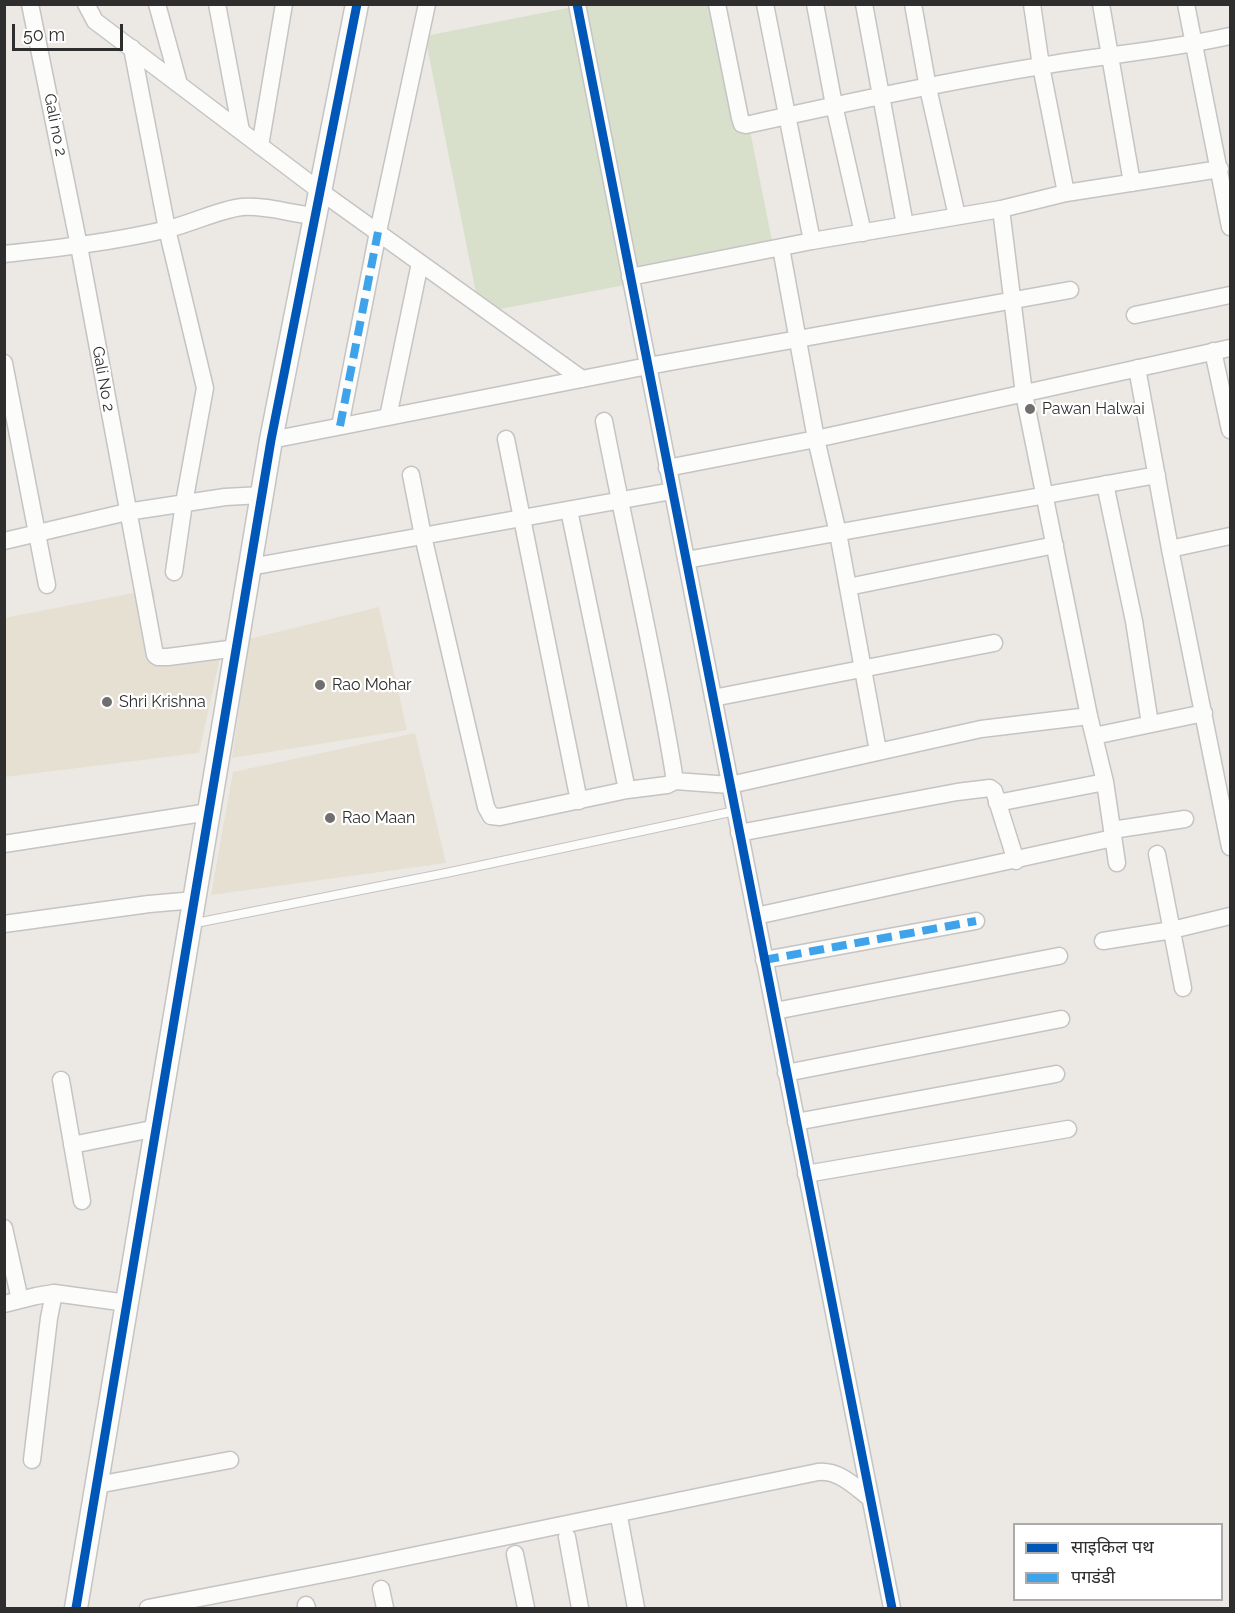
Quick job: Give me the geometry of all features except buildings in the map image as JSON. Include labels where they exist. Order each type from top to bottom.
[{"type":"street","name":"Gali no 2","points":[[30,4],[79,246]]},
{"type":"street","points":[[86,4],[95,21],[260,146],[582,379]]},
{"type":"street","points":[[157,4],[179,84]]},
{"type":"street","points":[[217,4],[241,131]]},
{"type":"street","points":[[75,1608],[262,495],[357,4]]},
{"type":"street","points":[[340,426],[378,232],[427,4]]},
{"type":"street","points":[[576,4],[892,1608]]},
{"type":"street","points":[[717,4],[742,124],[1041,66],[1193,44],[1230,36]]},
{"type":"street","points":[[765,4],[812,241]]},
{"type":"street","points":[[815,4],[834,105],[863,233]]},
{"type":"street","points":[[864,4],[906,225]]},
{"type":"street","points":[[913,4],[928,88],[957,216]]},
{"type":"street","points":[[1032,4],[1041,66],[1066,193]]},
{"type":"street","points":[[1101,4],[1132,183]]},
{"type":"street","points":[[1186,4],[1230,227]]},
{"type":"street","points":[[260,146],[271,87],[279,8]]},
{"type":"street","points":[[132,48],[167,229],[205,388],[174,572]]},
{"type":"street","points":[[630,277],[812,241],[1001,209],[1066,193],[1220,169]]},
{"type":"street","points":[[4,254],[79,246],[167,229],[242,207],[273,209],[315,216]]},
{"type":"street","points":[[1001,209],[1024,394],[1089,716],[1105,782],[1117,863]]},
{"type":"street","name":"Gali No 2","points":[[79,246],[155,655],[168,657],[237,648]]},
{"type":"street","points":[[782,248],[816,439],[838,533],[879,751]]},
{"type":"street","points":[[388,417],[420,263]]},
{"type":"street","points":[[272,440],[648,366],[1070,290]]},
{"type":"street","points":[[1135,315],[1230,295]]},
{"type":"street","points":[[668,468],[816,439],[1230,348]]},
{"type":"street","points":[[1213,351],[1230,430]]},
{"type":"street","points":[[4,363],[47,585]]},
{"type":"street","points":[[1137,368],[1170,549],[1230,847]]},
{"type":"street","points":[[604,421],[661,692],[675,781]]},
{"type":"street","points":[[506,439],[579,801]]},
{"type":"street","points":[[411,475],[486,807],[491,816],[627,790],[667,785],[675,781],[730,785],[981,729],[1089,716]]},
{"type":"street","points":[[686,560],[1157,475]]},
{"type":"street","points":[[1105,484],[1134,621],[1150,724]]},
{"type":"street","points":[[250,567],[672,491]]},
{"type":"street","points":[[4,541],[127,512],[184,503],[262,495]]},
{"type":"street","points":[[568,510],[627,790]]},
{"type":"street","points":[[1170,549],[1230,536]]},
{"type":"street","points":[[848,587],[1055,545]]},
{"type":"street","points":[[713,698],[994,643]]},
{"type":"street","points":[[1094,736],[1204,713]]},
{"type":"street","points":[[997,803],[1105,782]]},
{"type":"street","points":[[739,833],[990,788],[994,790],[1016,861]]},
{"type":"street","points":[[4,844],[209,812]]},
{"type":"street","points":[[756,916],[1016,861],[1113,834],[1185,819]]},
{"type":"street","points":[[1157,855],[1183,988]]},
{"type":"street","points":[[4,924],[149,903],[195,900]]},
{"type":"street","points":[[1103,941],[1172,930],[1230,916]]},
{"type":"street","points":[[764,960],[976,921]]},
{"type":"street","points":[[775,1011],[1059,956]]},
{"type":"street","points":[[786,1072],[1061,1019]]},
{"type":"street","points":[[796,1122],[1056,1074]]},
{"type":"street","points":[[61,1080],[82,1201]]},
{"type":"street","points":[[72,1145],[157,1128]]},
{"type":"street","points":[[806,1174],[1068,1129]]},
{"type":"street","points":[[4,1228],[12,1302],[54,1293],[127,1303]]},
{"type":"street","points":[[32,1460],[54,1293]]},
{"type":"street","points":[[97,1485],[230,1460]]},
{"type":"street","points":[[148,1608],[818,1472],[828,1471],[839,1475],[870,1498]]},
{"type":"street","points":[[620,1521],[636,1608]]},
{"type":"street","points":[[567,1537],[580,1608]]},
{"type":"street","points":[[515,1554],[526,1608]]},
{"type":"street","points":[[381,1589],[386,1608]]},
{"type":"lane","points":[[191,924],[446,873],[735,811]]},
{"type":"shaded area","name":"Shri Krishna","points":[[154,589],[158,650],[224,639],[199,753],[5,777],[4,618]]},
{"type":"shaded area","name":"Rao Mohar","points":[[379,607],[407,730],[232,758],[249,639]]},
{"type":"shaded area","name":"Rao Maan","points":[[415,733],[446,863],[211,895],[233,772]]},
{"type":"green space","points":[[583,5],[725,5],[775,256],[480,313],[425,36]]},
{"type":"marked path","points":[[340,426],[378,232]]},
{"type":"marked path","points":[[764,960],[976,921]]},
{"type":"cycle path","points":[[76,1608],[271,440],[357,4]]},
{"type":"cycle path","points":[[577,4],[892,1608]]},
{"type":"place","name":"Pawan Halwai","points":[[1030,409]]},
{"type":"place","name":"Rao Mohar","points":[[320,685]]},
{"type":"place","name":"Shri Krishna","points":[[107,702]]},
{"type":"place","name":"Rao Maan","points":[[330,818]]}]
